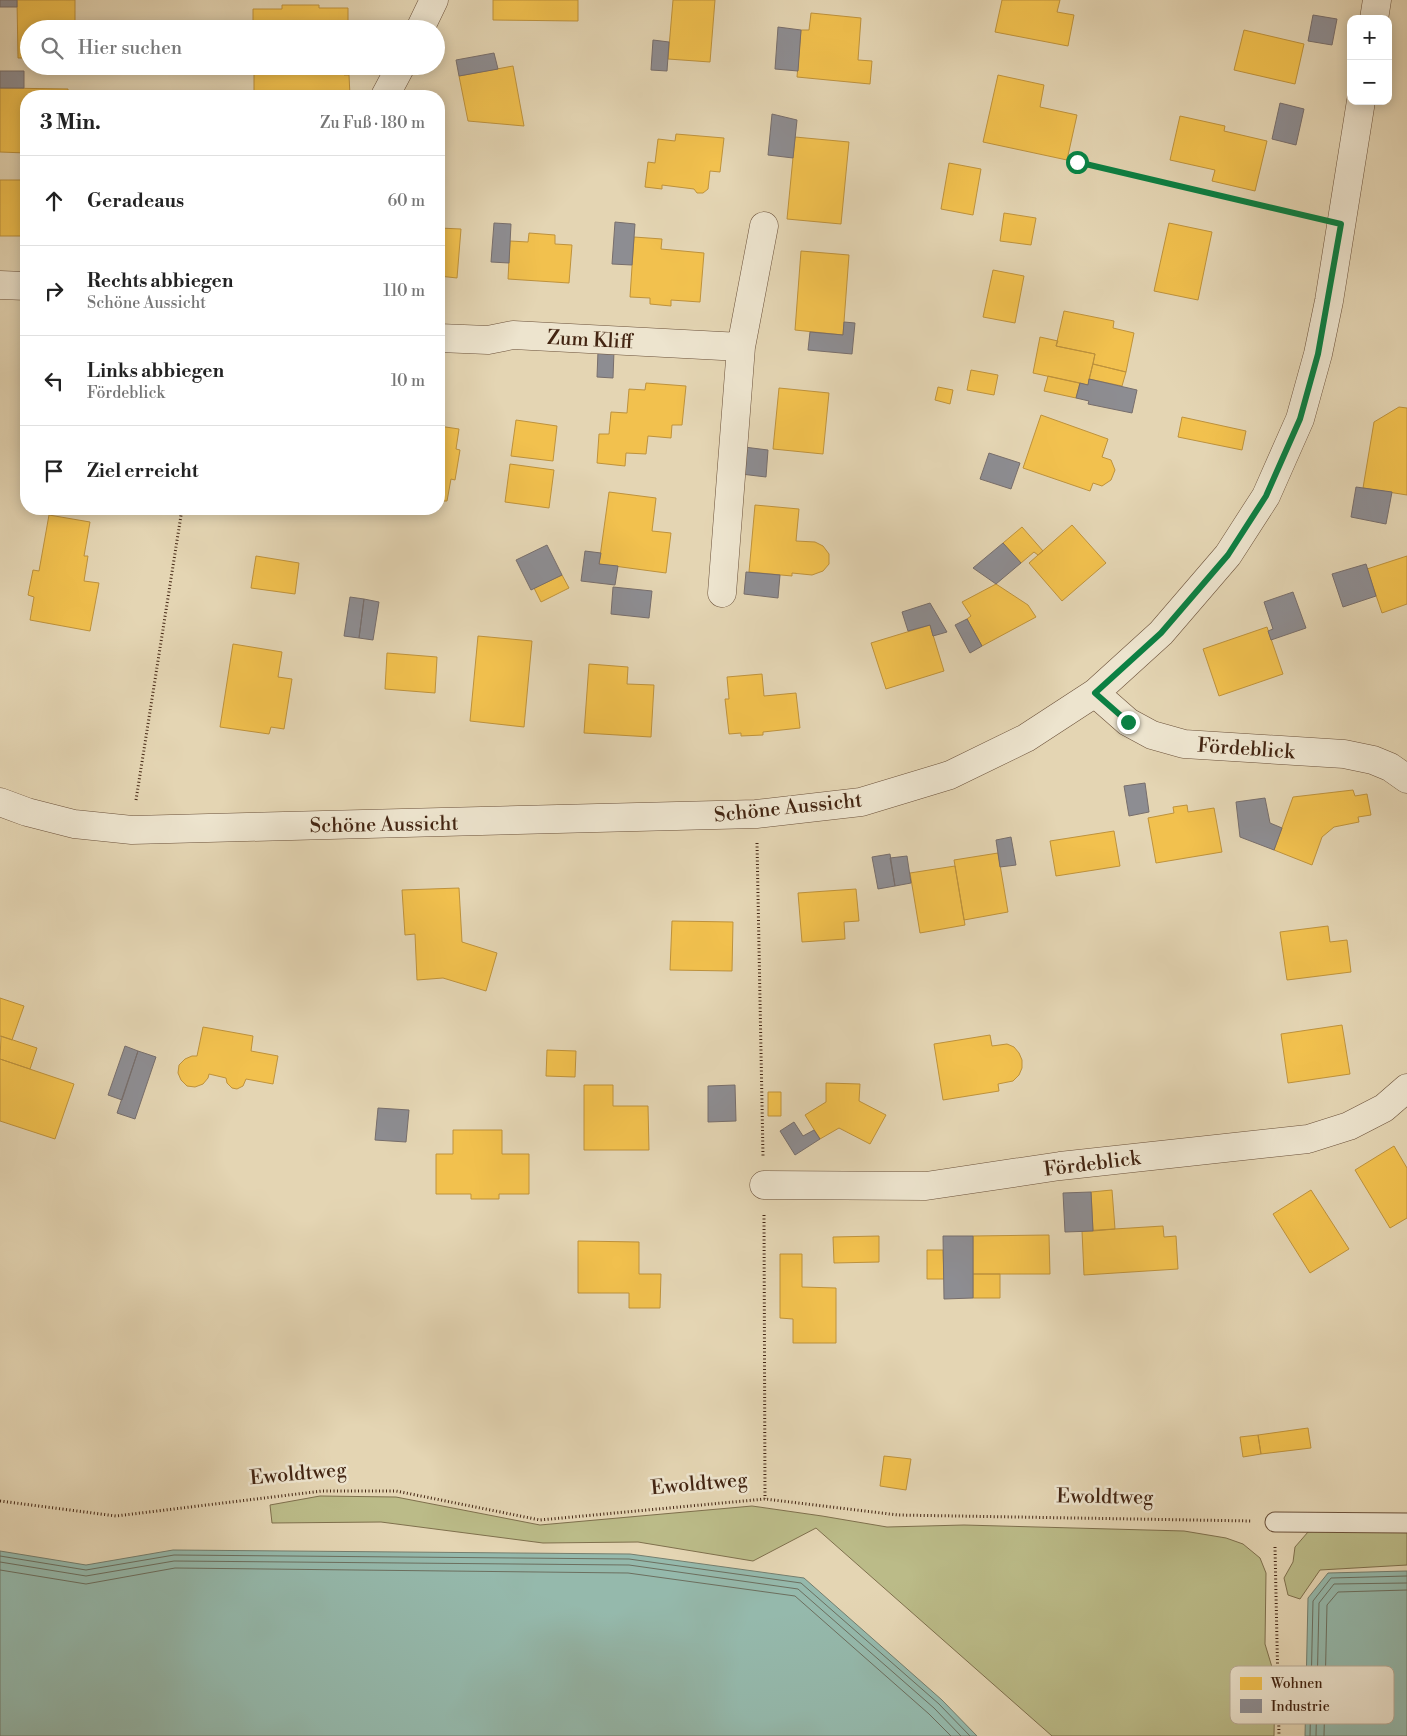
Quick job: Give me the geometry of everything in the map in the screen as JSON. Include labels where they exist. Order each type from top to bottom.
[{"type":"street","points":[[424,20],[434,0]]},
{"type":"street","points":[[1375,15],[1378,0]]},
{"type":"street","points":[[389,90],[396,75]]},
{"type":"street","name":"Schöne Aussicht","points":[[0,802],[27,812],[74,824],[132,830],[756,814],[861,802],[950,775],[1026,738],[1095,693],[1161,633],[1228,555],[1266,496],[1300,419],[1318,354],[1360,105]]},
{"type":"street","points":[[722,593],[741,347],[764,226]]},
{"type":"street","points":[[0,285],[20,286]]},
{"type":"street","name":"Zum Kliff","points":[[445,338],[488,340],[513,335],[741,347]]},
{"type":"street","name":"Fördeblick","points":[[1095,693],[1128,722],[1152,735],[1184,744],[1344,754],[1390,766],[1407,779]]},
{"type":"street","name":"Fördeblick","points":[[764,1185],[926,1186],[1060,1166],[1308,1139],[1349,1126],[1384,1108],[1407,1088]]},
{"type":"lane","points":[[1274,1522],[1407,1523]]},
{"type":"path","points":[[1077,162],[1341,224]]},
{"type":"path","points":[[132,830],[181,515]]},
{"type":"path","points":[[758,863],[764,1185],[765,1499]]},
{"type":"path","name":"Ewoldtweg","points":[[0,1501],[116,1516],[322,1491],[396,1491],[540,1520],[765,1499],[898,1515],[1274,1522]]},
{"type":"path","points":[[1274,1522],[1277,1666]]},
{"type":"green space","points":[[320,1496],[396,1497],[540,1525],[752,1506],[887,1527],[964,1525],[1184,1531],[1226,1538],[1243,1544],[1260,1558],[1266,1573],[1265,1644],[1272,1666],[1230,1666],[1230,1724],[1274,1724],[1274,1736],[1052,1736],[816,1528],[753,1561],[638,1542],[543,1543],[381,1522],[272,1523],[270,1505]]},
{"type":"green space","points":[[1338,1527],[1407,1529],[1407,1565],[1320,1570],[1300,1599],[1288,1595],[1284,1578],[1293,1562],[1295,1547],[1308,1532]]},
{"type":"water","points":[[173,1550],[630,1554],[804,1578],[942,1700],[977,1736],[0,1736],[0,1551],[86,1565]]},
{"type":"water","points":[[1407,1571],[1407,1736],[1305,1736],[1305,1724],[1394,1724],[1394,1666],[1307,1666],[1308,1598],[1328,1573]]},
{"type":"building: Wohnen","points":[[17,0],[75,0],[75,20],[20,20],[20,58],[18,58]]},
{"type":"building: Wohnen","points":[[493,0],[578,0],[578,21],[493,20]]},
{"type":"building: Wohnen","points":[[673,0],[715,0],[710,62],[668,59]]},
{"type":"building: Wohnen","points":[[1002,0],[1060,0],[1057,12],[1074,15],[1068,46],[995,32]]},
{"type":"building: Wohnen","points":[[282,5],[319,5],[319,8],[348,8],[348,20],[253,20],[253,9],[282,9]]},
{"type":"building: Wohnen","points":[[811,13],[861,18],[858,60],[872,61],[870,84],[797,77],[801,30],[809,30]]},
{"type":"building: Wohnen","points":[[1244,30],[1304,44],[1295,84],[1234,70]]},
{"type":"building: Wohnen","points":[[513,66],[524,126],[468,121],[459,76]]},
{"type":"building: Wohnen","points":[[254,75],[349,75],[350,90],[254,90]]},
{"type":"building: Wohnen","points":[[998,75],[1044,85],[1040,107],[1077,115],[1067,160],[983,142]]},
{"type":"building: Wohnen","points":[[0,88],[68,89],[20,90],[20,153],[0,152]]},
{"type":"building: Wohnen","points":[[1180,116],[1225,126],[1224,131],[1267,141],[1255,191],[1212,181],[1215,170],[1170,160]]},
{"type":"building: Wohnen","points":[[676,134],[724,138],[720,172],[710,171],[708,189],[703,193],[697,193],[694,189],[662,185],[662,189],[645,187],[648,162],[655,163],[658,139],[675,141]]},
{"type":"building: Wohnen","points":[[795,137],[849,142],[841,224],[787,219]]},
{"type":"building: Wohnen","points":[[949,163],[981,169],[973,215],[941,209]]},
{"type":"building: Wohnen","points":[[0,180],[20,180],[20,236],[0,236]]},
{"type":"building: Wohnen","points":[[1004,213],[1036,218],[1031,245],[1000,241]]},
{"type":"building: Wohnen","points":[[1169,223],[1212,232],[1198,300],[1154,291]]},
{"type":"building: Wohnen","points":[[445,228],[461,229],[457,278],[445,277]]},
{"type":"building: Wohnen","points":[[529,233],[555,235],[555,244],[572,245],[569,283],[508,279],[510,241],[528,242]]},
{"type":"building: Wohnen","points":[[634,237],[662,239],[661,249],[704,253],[700,302],[671,300],[671,306],[650,304],[650,298],[630,297]]},
{"type":"building: Wohnen","points":[[801,251],[849,255],[843,335],[795,330]]},
{"type":"building: Wohnen","points":[[993,270],[1024,276],[1015,323],[983,317]]},
{"type":"building: Wohnen","points":[[1064,311],[1114,321],[1113,328],[1134,333],[1126,372],[1093,364],[1095,354],[1056,346]]},
{"type":"building: Wohnen","points":[[1040,337],[1058,341],[1056,346],[1095,354],[1088,385],[1033,373]]},
{"type":"building: Wohnen","points":[[1093,364],[1126,372],[1122,386],[1089,379]]},
{"type":"building: Wohnen","points":[[971,370],[998,375],[994,395],[967,390]]},
{"type":"building: Wohnen","points":[[1048,376],[1080,383],[1076,398],[1044,391]]},
{"type":"building: Wohnen","points":[[646,383],[686,386],[682,425],[672,425],[671,438],[648,436],[646,454],[626,453],[625,466],[597,463],[599,434],[609,434],[611,412],[627,413],[629,389],[645,390]]},
{"type":"building: Wohnen","points":[[938,387],[953,390],[950,404],[935,400]]},
{"type":"building: Wohnen","points":[[779,388],[829,393],[823,454],[773,449]]},
{"type":"building: Wohnen","points":[[1399,407],[1407,408],[1407,495],[1363,488],[1374,422]]},
{"type":"building: Wohnen","points":[[1041,415],[1108,439],[1102,457],[1111,460],[1115,470],[1111,480],[1102,486],[1093,483],[1090,491],[1023,468]]},
{"type":"building: Wohnen","points":[[1182,417],[1246,431],[1242,450],[1178,437]]},
{"type":"building: Wohnen","points":[[516,420],[557,426],[553,461],[511,456]]},
{"type":"building: Wohnen","points":[[445,427],[459,429],[456,449],[460,450],[455,480],[451,479],[447,501],[445,501]]},
{"type":"building: Wohnen","points":[[510,464],[554,470],[549,508],[505,502]]},
{"type":"building: Wohnen","points":[[609,492],[656,498],[652,531],[671,533],[666,573],[599,564]]},
{"type":"building: Wohnen","points":[[755,505],[799,509],[796,541],[815,542],[823,546],[829,554],[829,564],[823,571],[812,575],[792,573],[792,576],[749,572]]},
{"type":"building: Wohnen","points":[[49,515],[90,522],[84,556],[88,556],[84,581],[99,583],[90,631],[30,620],[34,597],[28,595],[33,570],[39,571]]},
{"type":"building: Wohnen","points":[[1072,525],[1106,563],[1062,601],[1029,563]]},
{"type":"building: Wohnen","points":[[1022,527],[1043,551],[1038,555],[1034,552],[1021,563],[1003,543]]},
{"type":"building: Wohnen","points":[[256,556],[299,563],[295,594],[251,588]]},
{"type":"building: Wohnen","points":[[1407,556],[1407,604],[1382,613],[1367,569]]},
{"type":"building: Wohnen","points":[[562,575],[569,588],[541,602],[534,588]]},
{"type":"building: Wohnen","points":[[996,584],[1028,605],[1036,617],[982,646],[967,619],[971,616],[962,602]]},
{"type":"building: Wohnen","points":[[930,625],[944,671],[886,689],[871,643]]},
{"type":"building: Wohnen","points":[[1267,627],[1283,674],[1219,696],[1203,649]]},
{"type":"building: Wohnen","points":[[478,636],[532,641],[524,727],[470,721]]},
{"type":"building: Wohnen","points":[[233,644],[282,652],[278,677],[292,679],[284,729],[271,727],[269,734],[220,727]]},
{"type":"building: Wohnen","points":[[387,653],[437,657],[435,693],[385,689]]},
{"type":"building: Wohnen","points":[[589,664],[628,667],[627,684],[654,685],[651,737],[584,733]]},
{"type":"building: Wohnen","points":[[762,674],[764,696],[796,693],[800,728],[763,732],[763,735],[741,736],[741,733],[729,734],[725,699],[729,699],[727,677]]},
{"type":"building: Wohnen","points":[[1353,790],[1355,796],[1367,794],[1371,815],[1358,817],[1359,822],[1334,827],[1322,837],[1312,865],[1274,850],[1293,797]]},
{"type":"building: Wohnen","points":[[1187,805],[1188,812],[1214,808],[1222,852],[1156,863],[1148,818],[1174,813],[1173,807]]},
{"type":"building: Wohnen","points":[[1114,831],[1120,866],[1056,876],[1050,841]]},
{"type":"building: Wohnen","points":[[998,853],[1008,912],[964,920],[954,860]]},
{"type":"building: Wohnen","points":[[955,866],[965,925],[920,933],[910,873]]},
{"type":"building: Wohnen","points":[[459,888],[462,942],[497,953],[486,991],[443,978],[417,980],[415,934],[405,935],[402,890]]},
{"type":"building: Wohnen","points":[[856,889],[859,921],[844,922],[845,939],[802,942],[798,893]]},
{"type":"building: Wohnen","points":[[672,921],[733,922],[732,971],[670,970]]},
{"type":"building: Wohnen","points":[[1328,926],[1330,942],[1347,940],[1351,972],[1287,980],[1280,932]]},
{"type":"building: Wohnen","points":[[0,998],[24,1006],[12,1040],[0,1036]]},
{"type":"building: Wohnen","points":[[1342,1025],[1350,1074],[1288,1083],[1281,1034]]},
{"type":"building: Wohnen","points":[[203,1027],[253,1036],[251,1051],[278,1056],[273,1084],[246,1079],[243,1086],[237,1089],[232,1088],[227,1083],[226,1078],[209,1074],[203,1084],[195,1087],[187,1086],[181,1080],[178,1073],[179,1065],[185,1059],[197,1056]]},
{"type":"building: Wohnen","points":[[990,1035],[992,1046],[1007,1044],[1014,1047],[1019,1053],[1022,1060],[1022,1068],[1019,1075],[1013,1081],[998,1084],[999,1091],[943,1100],[934,1044]]},
{"type":"building: Wohnen","points":[[1,1036],[37,1048],[30,1069],[0,1059]]},
{"type":"building: Wohnen","points":[[547,1050],[576,1051],[575,1077],[546,1076]]},
{"type":"building: Wohnen","points":[[0,1059],[74,1084],[55,1139],[0,1121]]},
{"type":"building: Wohnen","points":[[826,1083],[860,1084],[859,1101],[886,1115],[870,1144],[839,1128],[820,1139],[805,1115],[826,1102]]},
{"type":"building: Wohnen","points":[[584,1085],[613,1085],[613,1106],[648,1106],[649,1150],[584,1150]]},
{"type":"building: Wohnen","points":[[768,1092],[781,1092],[781,1116],[768,1116]]},
{"type":"building: Wohnen","points":[[453,1130],[502,1130],[502,1154],[529,1154],[529,1194],[499,1194],[499,1199],[471,1199],[471,1194],[436,1194],[436,1154],[453,1154]]},
{"type":"building: Wohnen","points":[[1394,1146],[1407,1168],[1407,1218],[1390,1228],[1355,1170]]},
{"type":"building: Wohnen","points":[[1112,1190],[1115,1229],[1093,1231],[1091,1192]]},
{"type":"building: Wohnen","points":[[1311,1190],[1349,1249],[1310,1273],[1273,1214]]},
{"type":"building: Wohnen","points":[[1163,1226],[1164,1237],[1176,1236],[1178,1269],[1084,1275],[1082,1231]]},
{"type":"building: Wohnen","points":[[1049,1235],[1050,1274],[973,1274],[973,1236]]},
{"type":"building: Wohnen","points":[[879,1236],[879,1262],[834,1263],[833,1237]]},
{"type":"building: Wohnen","points":[[578,1241],[639,1242],[639,1274],[661,1274],[660,1308],[629,1308],[629,1293],[578,1293]]},
{"type":"building: Wohnen","points":[[927,1250],[943,1250],[944,1279],[927,1279]]},
{"type":"building: Wohnen","points":[[780,1254],[802,1254],[802,1287],[836,1288],[836,1343],[793,1343],[793,1319],[780,1318]]},
{"type":"building: Wohnen","points":[[973,1274],[1000,1274],[1000,1298],[973,1298]]},
{"type":"building: Wohnen","points":[[1308,1428],[1311,1448],[1261,1454],[1258,1435]]},
{"type":"building: Wohnen","points":[[1258,1435],[1261,1454],[1243,1457],[1240,1437]]},
{"type":"building: Wohnen","points":[[884,1456],[911,1459],[906,1490],[880,1486]]},
{"type":"building: Industrie","points":[[0,0],[17,0],[17,7],[0,7]]},
{"type":"building: Industrie","points":[[1313,15],[1337,19],[1332,45],[1308,41]]},
{"type":"building: Industrie","points":[[778,27],[801,30],[798,71],[775,69]]},
{"type":"building: Industrie","points":[[653,40],[669,42],[667,71],[651,70]]},
{"type":"building: Industrie","points":[[494,53],[498,69],[459,76],[456,60]]},
{"type":"building: Industrie","points":[[0,71],[20,71],[20,75],[24,75],[24,88],[0,88]]},
{"type":"building: Industrie","points":[[1280,103],[1304,109],[1296,145],[1272,139]]},
{"type":"building: Industrie","points":[[772,114],[797,120],[793,158],[768,155]]},
{"type":"building: Industrie","points":[[615,222],[635,224],[632,265],[612,264]]},
{"type":"building: Industrie","points":[[494,223],[511,224],[509,263],[491,262]]},
{"type":"building: Industrie","points":[[844,322],[855,323],[852,354],[808,350],[810,332],[843,335]]},
{"type":"building: Industrie","points":[[598,351],[614,351],[613,378],[597,377]]},
{"type":"building: Industrie","points":[[1089,379],[1137,390],[1132,413],[1088,404],[1089,401],[1076,398],[1080,383],[1088,385]]},
{"type":"building: Industrie","points":[[744,447],[768,450],[766,477],[741,474]]},
{"type":"building: Industrie","points":[[989,453],[1020,463],[1011,489],[980,479]]},
{"type":"building: Industrie","points":[[1356,487],[1392,492],[1386,524],[1351,517]]},
{"type":"building: Industrie","points":[[1003,543],[1021,563],[996,584],[973,568]]},
{"type":"building: Industrie","points":[[547,545],[562,575],[531,590],[516,560]]},
{"type":"building: Industrie","points":[[585,551],[601,553],[599,564],[618,566],[615,585],[581,581]]},
{"type":"building: Industrie","points":[[1366,564],[1376,596],[1343,607],[1332,574]]},
{"type":"building: Industrie","points":[[746,572],[780,575],[778,598],[744,594]]},
{"type":"building: Industrie","points":[[613,587],[652,591],[649,618],[611,614]]},
{"type":"building: Industrie","points":[[1293,592],[1306,628],[1271,640],[1268,631],[1273,629],[1264,602]]},
{"type":"building: Industrie","points":[[350,597],[364,599],[359,638],[344,636]]},
{"type":"building: Industrie","points":[[364,599],[379,602],[373,640],[359,638]]},
{"type":"building: Industrie","points":[[930,603],[947,632],[933,636],[930,625],[908,631],[902,612]]},
{"type":"building: Industrie","points":[[967,619],[982,646],[970,653],[955,625]]},
{"type":"building: Industrie","points":[[1145,783],[1149,812],[1129,816],[1124,786]]},
{"type":"building: Industrie","points":[[1265,798],[1270,823],[1282,828],[1274,850],[1240,837],[1236,802]]},
{"type":"building: Industrie","points":[[1011,837],[1016,865],[1000,867],[996,840]]},
{"type":"building: Industrie","points":[[890,854],[895,886],[878,889],[872,857]]},
{"type":"building: Industrie","points":[[907,856],[911,883],[895,886],[890,858]]},
{"type":"building: Industrie","points":[[125,1046],[138,1051],[122,1100],[108,1095]]},
{"type":"building: Industrie","points":[[138,1051],[156,1057],[135,1119],[117,1113]]},
{"type":"building: Industrie","points":[[735,1085],[736,1121],[708,1122],[708,1086]]},
{"type":"building: Industrie","points":[[378,1108],[409,1110],[406,1142],[375,1140]]},
{"type":"building: Industrie","points":[[794,1122],[803,1136],[814,1130],[820,1139],[795,1155],[780,1131]]},
{"type":"building: Industrie","points":[[1091,1192],[1093,1231],[1065,1232],[1063,1193]]},
{"type":"building: Industrie","points":[[943,1236],[973,1236],[973,1298],[944,1299]]},
{"type":"route","points":[[1077,162],[1341,224],[1329,301],[1318,354],[1300,419],[1266,496],[1228,555],[1161,633],[1095,693],[1128,722]]}]
